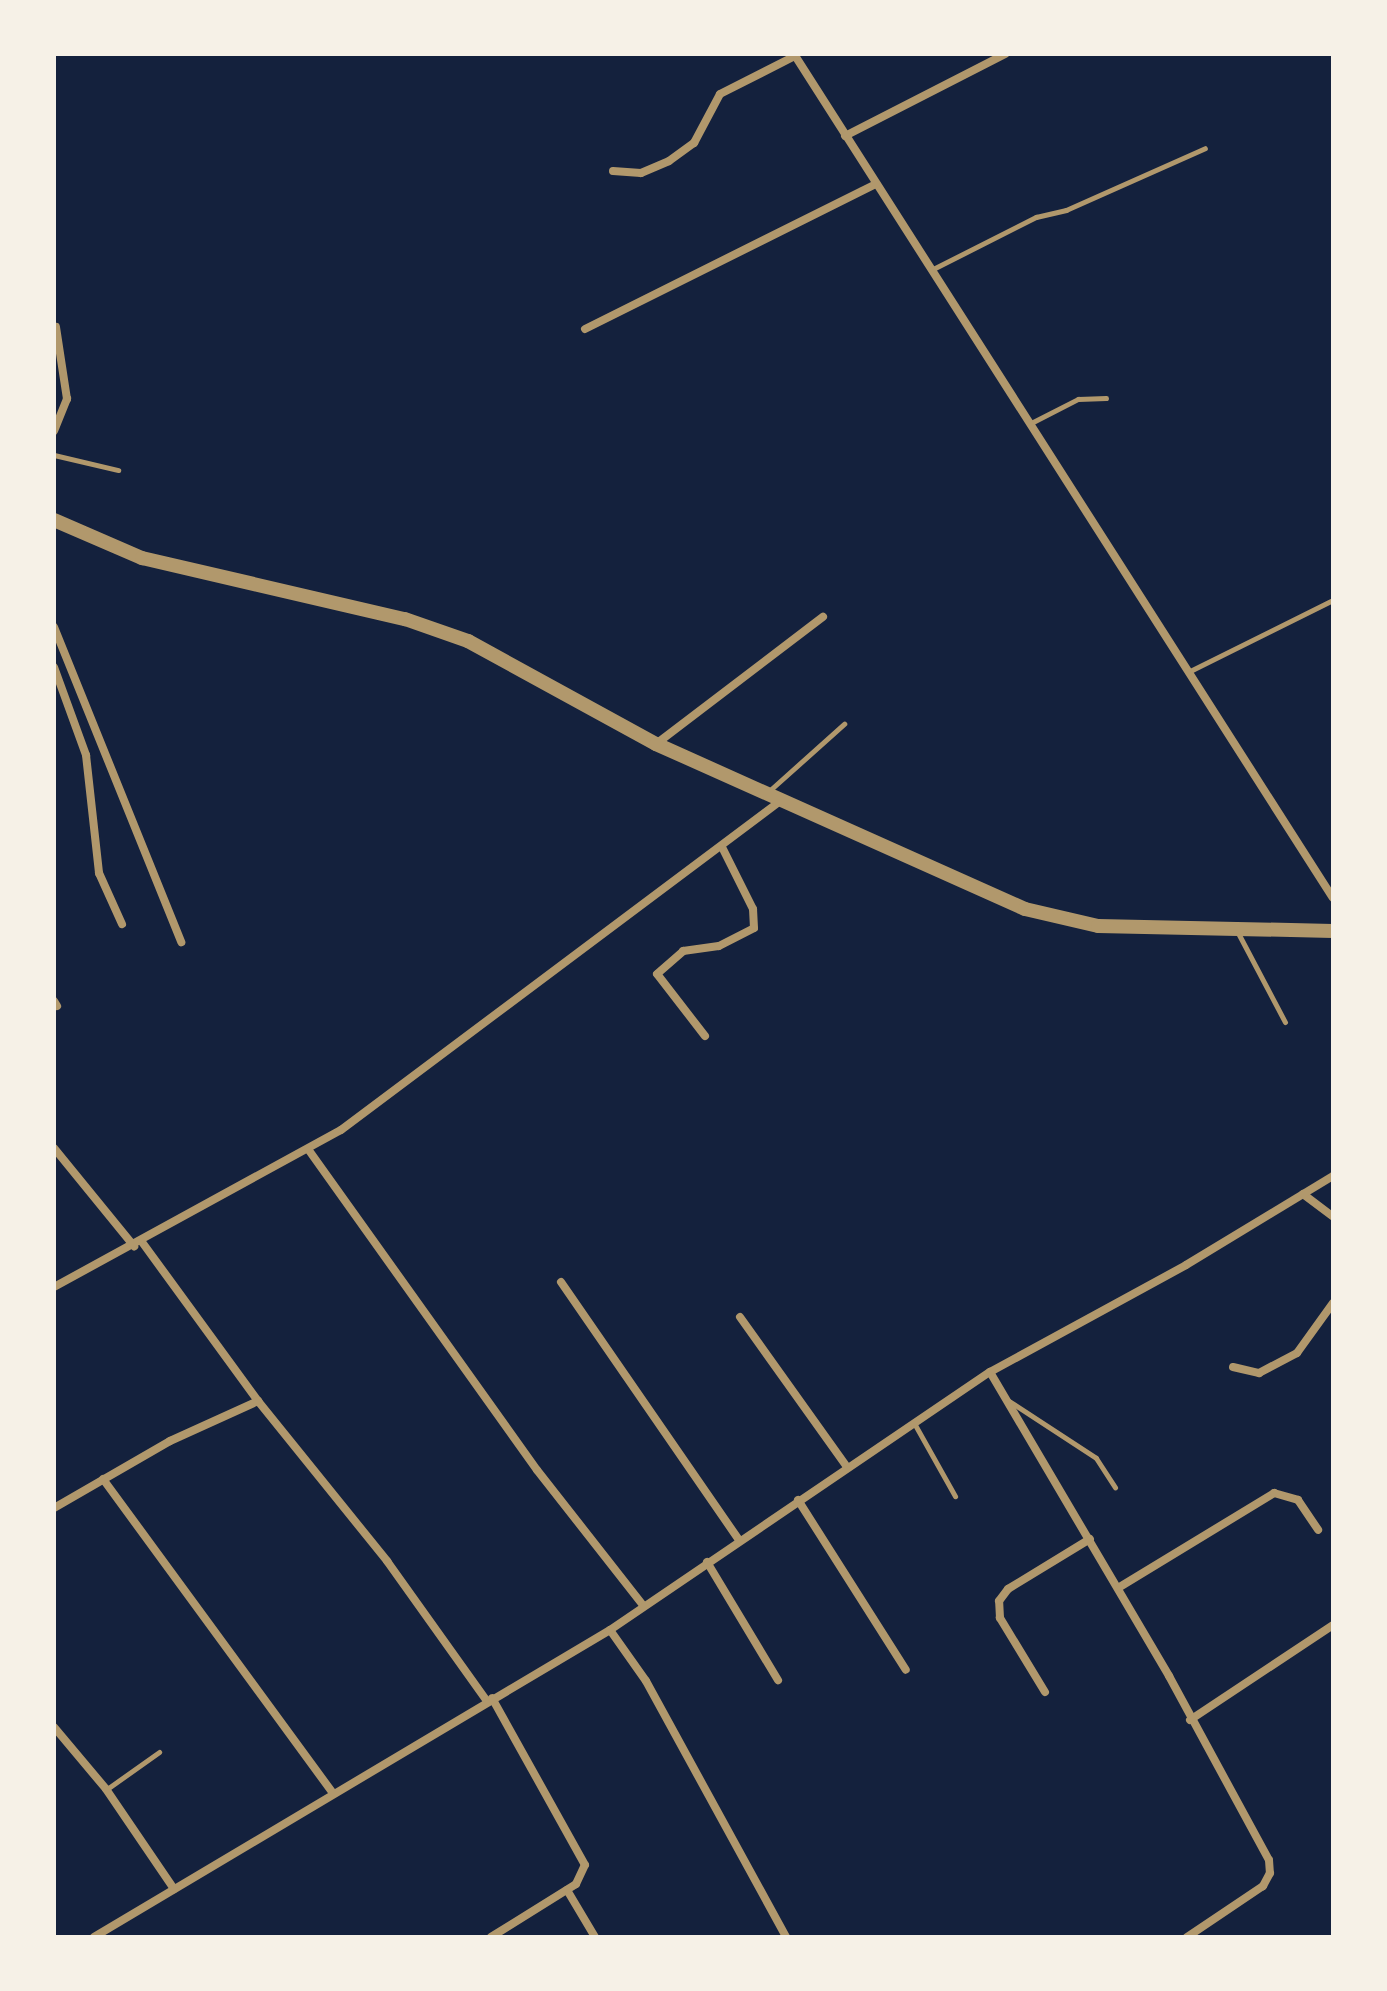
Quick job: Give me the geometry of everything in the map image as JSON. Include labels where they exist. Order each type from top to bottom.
[{"type":"street","points":[[845,136],[1005,54]]},
{"type":"street","points":[[613,171],[641,173],[669,161],[694,143],[720,94],[794,55],[1333,898]]},
{"type":"street","points":[[585,329],[876,184]]},
{"type":"street","points":[[54,431],[67,399],[56,327]]},
{"type":"street","points":[[54,520],[142,558],[405,619],[468,641],[656,744],[779,802],[1025,909],[1098,926],[1333,931]]},
{"type":"street","points":[[656,744],[823,617]]},
{"type":"street","points":[[54,627],[181,942]]},
{"type":"street","points":[[54,667],[86,755],[99,873],[122,924]]},
{"type":"street","points":[[54,1287],[308,1149],[722,847],[779,802]]},
{"type":"street","points":[[705,1036],[657,974],[683,951],[719,946],[754,928],[753,909],[722,847]]},
{"type":"street","points":[[54,1148],[138,1244],[258,1401],[387,1561],[490,1699],[585,1865],[582,1878],[567,1890],[491,1937]]},
{"type":"street","points":[[308,1149],[537,1470],[643,1605]]},
{"type":"street","points":[[94,1937],[610,1630],[990,1372],[1186,1265],[1333,1176]]},
{"type":"street","points":[[1303,1194],[1333,1217]]},
{"type":"street","points":[[561,1282],[739,1540]]},
{"type":"street","points":[[1233,1367],[1259,1373],[1297,1353],[1333,1303]]},
{"type":"street","points":[[740,1317],[847,1467]]},
{"type":"street","points":[[990,1372],[1118,1588],[1271,1867],[1263,1886],[1187,1937]]},
{"type":"street","points":[[54,1508],[181,1435],[258,1401]]},
{"type":"street","points":[[103,1479],[333,1793]]},
{"type":"street","points":[[1118,1588],[1274,1493],[1298,1500],[1318,1530]]},
{"type":"street","points":[[798,1500],[906,1670]]},
{"type":"street","points":[[1045,1692],[1000,1618],[999,1601],[1008,1589],[1090,1539]]},
{"type":"street","points":[[707,1562],[778,1680]]},
{"type":"street","points":[[1190,1720],[1333,1625]]},
{"type":"street","points":[[610,1630],[654,1694],[786,1937]]},
{"type":"street","points":[[54,1727],[106,1789],[174,1889]]},
{"type":"street","points":[[567,1890],[595,1937]]},
{"type":"lane","points":[[931,270],[1036,217],[1066,210],[1205,148]]},
{"type":"lane","points":[[1031,423],[1078,399],[1106,398]]},
{"type":"lane","points":[[54,455],[118,470]]},
{"type":"lane","points":[[1190,671],[1333,600]]},
{"type":"lane","points":[[765,795],[844,724]]},
{"type":"lane","points":[[1236,929],[1285,1022]]},
{"type":"lane","points":[[1008,1401],[1096,1458],[1115,1487]]},
{"type":"lane","points":[[914,1422],[955,1496]]},
{"type":"lane","points":[[106,1789],[159,1752]]}]
